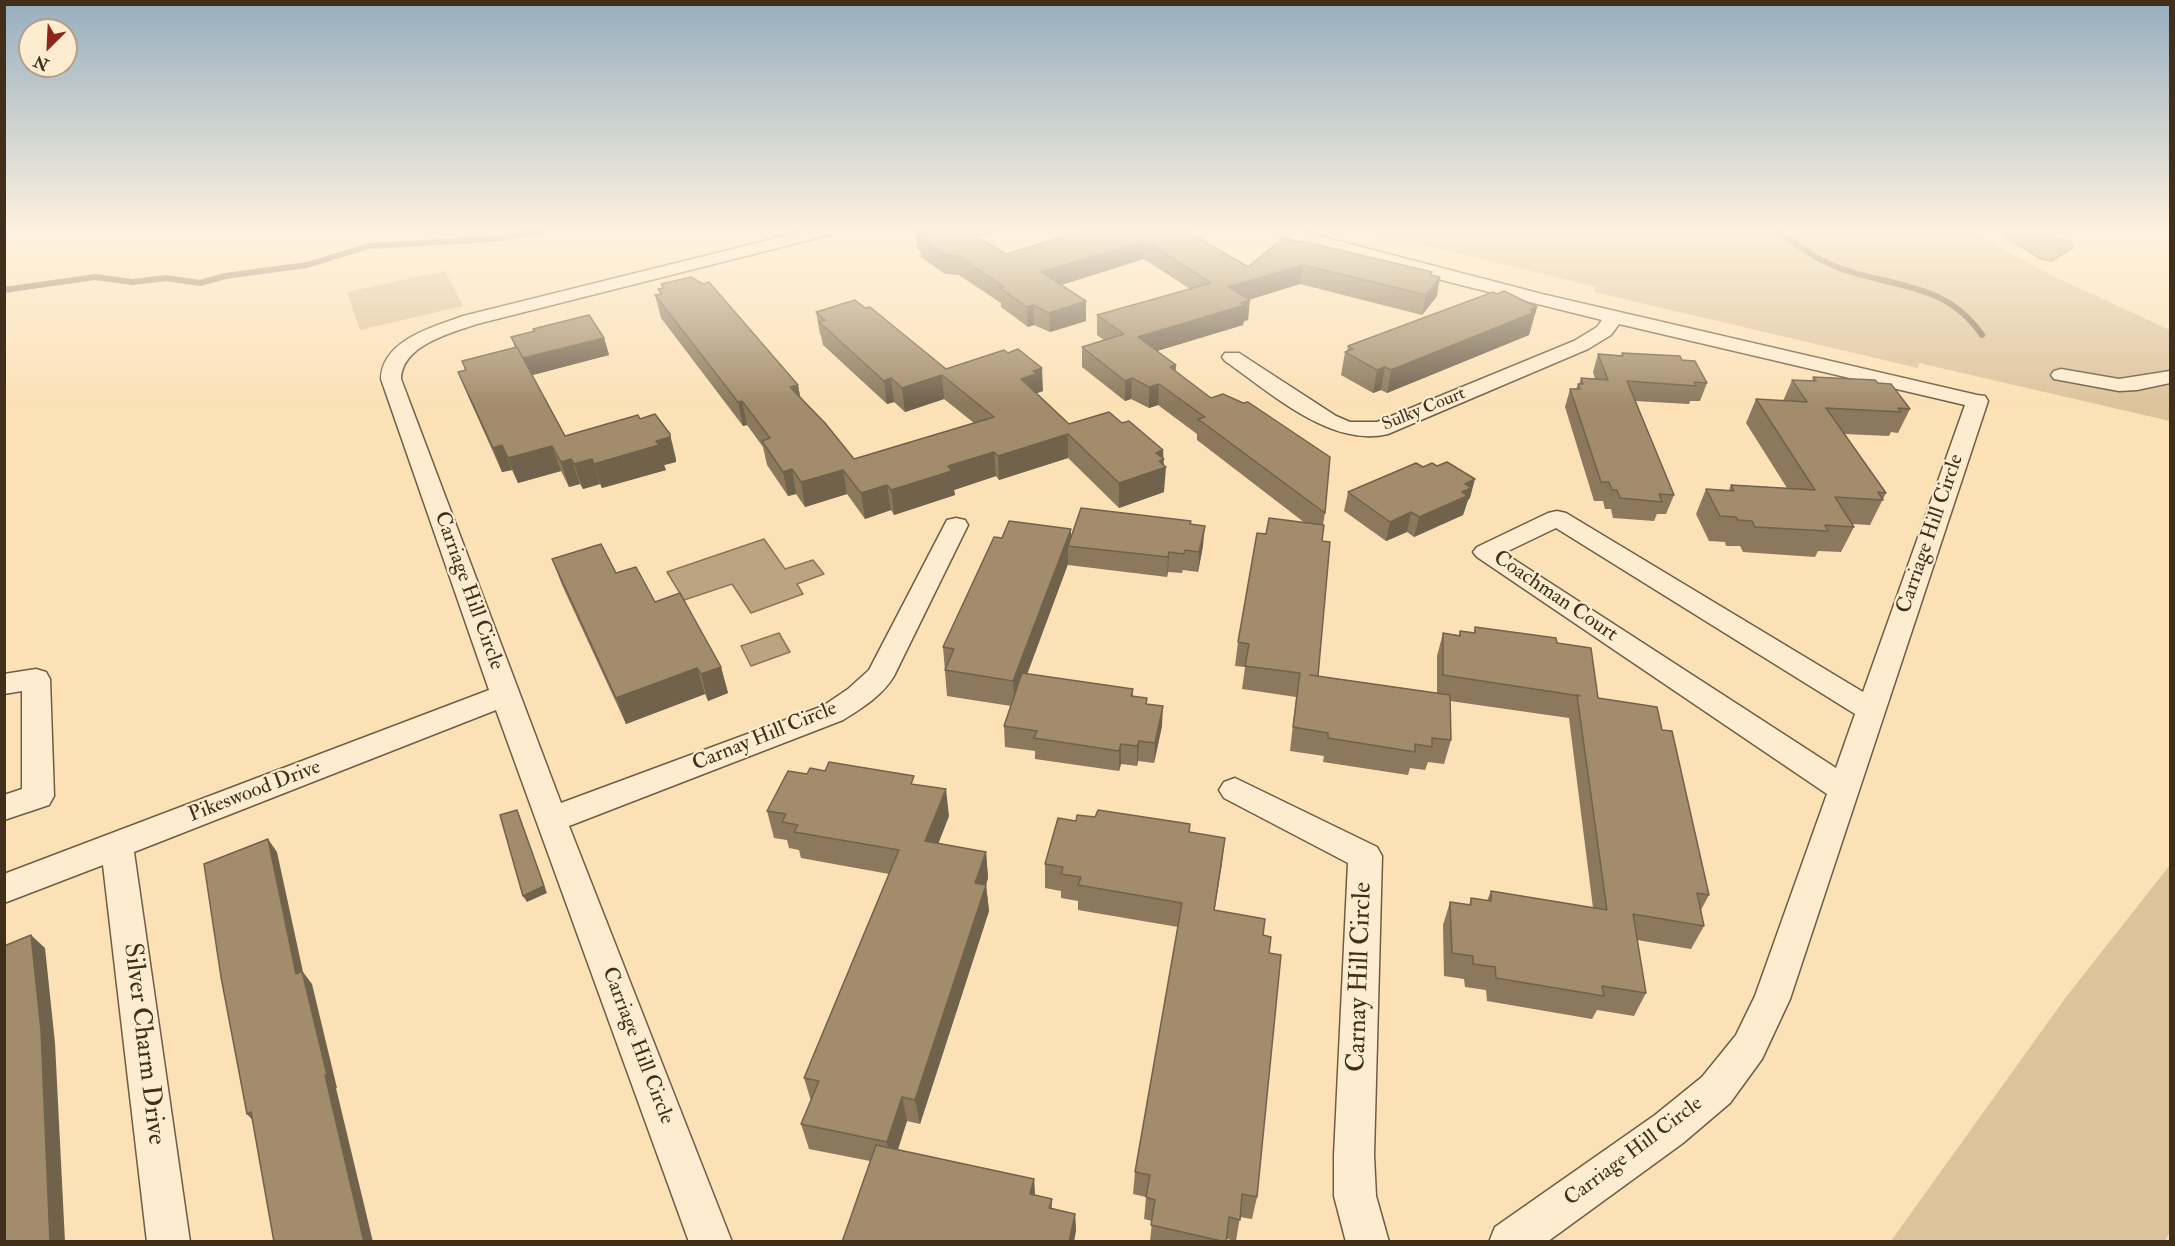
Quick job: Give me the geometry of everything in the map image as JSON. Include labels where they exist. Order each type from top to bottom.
[{"type":"street","name":"Carriage Hill Circle","points":[[592,289],[470,320],[419,342],[401,355],[393,365],[391,379],[551,820],[711,1242]]},
{"type":"street","name":"Carriage Hill Circle","points":[[1505,289],[1977,401],[1772,999],[1749,1047],[1716,1089],[1670,1129],[1510,1242]]},
{"type":"street","name":"Sulky Court","points":[[1232,357],[1328,421],[1347,428],[1380,429],[1581,345],[1604,331],[1615,316]]},
{"type":"street","points":[[2061,375],[2119,385],[2137,384],[2170,376]]},
{"type":"street","name":"Coachman Court","points":[[1845,790],[1486,552],[1557,518],[1871,710]]},
{"type":"street","name":"Carnay Hill Circle","points":[[551,820],[832,713],[851,702],[880,676],[956,525]]},
{"type":"street","points":[[4,684],[36,679],[38,796],[4,808]]},
{"type":"street","name":"Pikeswood Drive","points":[[4,889],[506,695]]},
{"type":"street","name":"Carnay Hill Circle","points":[[1235,790],[1365,856],[1354,1155],[1355,1196],[1368,1242]]},
{"type":"street","name":"Silver Charm Drive","points":[[117,846],[169,1242]]},
{"type":"shaded area","points":[[360,289],[454,289],[463,306],[360,330],[347,292]]},
{"type":"shaded area","points":[[1595,289],[2081,289],[2170,330],[2170,421],[1919,363],[1918,368],[1594,292]]},
{"type":"shaded area","points":[[764,539],[785,569],[813,560],[824,574],[797,584],[803,594],[751,613],[732,584],[684,600],[667,572]]},
{"type":"shaded area","points":[[779,633],[790,652],[751,666],[741,646]]},
{"type":"shaded area","points":[[2170,865],[2170,1232],[2165,1241],[1891,1241],[2066,997]]},
{"type":"building","points":[[658,289],[715,289],[798,385],[790,387],[825,423],[854,459],[994,417],[942,375],[902,388],[891,378],[884,381],[819,322],[825,320],[816,312],[855,300],[865,308],[870,307],[946,369],[1004,350],[1008,353],[1018,349],[1042,368],[1033,371],[1036,374],[1021,379],[1069,424],[1109,412],[1122,423],[1129,421],[1163,450],[1156,453],[1164,459],[1159,461],[1166,467],[1119,483],[1068,434],[998,456],[994,452],[948,466],[952,471],[891,490],[887,485],[861,493],[843,470],[801,482],[792,469],[783,472],[762,441],[770,438],[742,401],[738,402],[655,295],[662,294]]},
{"type":"building","points":[[1002,289],[1068,289],[1086,301],[1049,313],[1033,305],[1027,307]]},
{"type":"building","points":[[1189,289],[1232,289],[1250,300],[1241,303],[1245,305],[1138,337],[1176,365],[1170,367],[1211,398],[1223,394],[1243,403],[1248,402],[1330,457],[1325,513],[1198,419],[1205,417],[1159,384],[1149,387],[1132,378],[1125,381],[1082,347],[1124,334],[1097,315]]},
{"type":"building","points":[[1402,289],[1431,289],[1426,295]]},
{"type":"building","points":[[1504,291],[1537,307],[1530,310],[1535,312],[1391,370],[1385,367],[1377,370],[1345,352],[1353,349],[1348,346],[1493,292],[1497,294]]},
{"type":"building","points":[[589,315],[604,338],[523,358],[511,337],[535,331],[533,329]]},
{"type":"building","points":[[517,347],[565,436],[638,415],[640,419],[655,414],[670,437],[656,441],[659,445],[594,464],[592,459],[574,464],[571,459],[561,462],[552,446],[508,458],[502,445],[493,448],[458,372],[466,370],[462,361]]},
{"type":"building","points":[[1622,353],[1680,356],[1682,360],[1695,361],[1707,383],[1694,382],[1696,386],[1627,381],[1674,495],[1659,494],[1662,502],[1620,498],[1617,490],[1612,490],[1609,482],[1601,482],[1570,389],[1580,389],[1578,384],[1583,384],[1581,378],[1608,380],[1598,354],[1623,356]]},
{"type":"building","points":[[1813,377],[1875,380],[1878,383],[1891,384],[1910,409],[1898,408],[1901,412],[1826,408],[1886,493],[1878,492],[1883,500],[1835,497],[1854,527],[1825,525],[1828,531],[1755,527],[1752,521],[1720,516],[1706,489],[1734,491],[1731,485],[1815,490],[1756,399],[1807,402],[1792,380],[1816,381]]},
{"type":"building","points":[[1447,462],[1475,479],[1465,484],[1471,488],[1462,492],[1467,496],[1419,517],[1411,512],[1390,522],[1348,492],[1416,463],[1423,467],[1432,463],[1437,466]]},
{"type":"building","points":[[1081,508],[1191,521],[1190,524],[1205,526],[1199,552],[1185,550],[1184,554],[1169,552],[1168,557],[1068,546]]},
{"type":"building","points":[[1269,518],[1324,525],[1322,541],[1330,542],[1318,676],[1310,675],[1450,695],[1451,740],[1432,738],[1432,747],[1415,744],[1415,752],[1328,738],[1328,733],[1293,727],[1300,673],[1245,666],[1249,644],[1238,642],[1257,533],[1266,534]]},
{"type":"building","points":[[1009,521],[1071,529],[1013,681],[945,670],[954,649],[943,647],[994,537],[1002,538]]},
{"type":"building","points":[[601,544],[616,573],[636,567],[655,602],[680,593],[721,667],[701,674],[697,668],[616,698],[552,559]]},
{"type":"building","points":[[1475,627],[1556,638],[1557,643],[1591,648],[1598,698],[1657,707],[1662,730],[1672,731],[1709,895],[1697,893],[1704,926],[1633,914],[1646,993],[1602,986],[1604,996],[1496,978],[1495,967],[1473,964],[1473,956],[1452,953],[1450,902],[1471,905],[1471,898],[1491,901],[1491,891],[1607,910],[1577,696],[1443,675],[1443,633],[1460,636],[1460,631],[1475,633]]},
{"type":"building","points":[[1022,673],[1133,689],[1131,696],[1147,698],[1146,704],[1163,706],[1155,743],[1139,741],[1137,746],[1121,744],[1119,751],[1034,738],[1037,731],[1004,726]]},
{"type":"building","points":[[829,762],[914,776],[911,784],[946,789],[925,841],[986,852],[975,883],[986,885],[915,1100],[902,1097],[887,1142],[801,1124],[819,1081],[804,1078],[899,850],[794,832],[798,825],[782,822],[786,814],[767,811],[788,771],[807,774],[810,768],[825,771]]},
{"type":"building","points":[[517,810],[544,886],[523,896],[500,815]]},
{"type":"building","points":[[1098,810],[1190,824],[1189,832],[1225,838],[1214,910],[1265,919],[1263,935],[1271,937],[1269,953],[1281,955],[1257,1197],[1242,1194],[1240,1220],[1229,1217],[1226,1242],[1151,1225],[1155,1200],[1146,1197],[1150,1175],[1135,1172],[1182,903],[1078,885],[1081,877],[1061,874],[1063,867],[1045,864],[1058,818],[1076,821],[1077,815],[1095,817]]},
{"type":"building","points":[[268,839],[296,974],[302,971],[364,1242],[274,1242],[251,1112],[247,1114],[221,977],[204,864]]},
{"type":"building","points":[[31,935],[41,1030],[50,1242],[4,1242],[4,946]]},
{"type":"building","points":[[876,1145],[1034,1179],[1030,1194],[1052,1199],[1049,1208],[1075,1214],[1069,1242],[842,1242]]},
{"type":"waterway","points":[[4,290],[10,289]]},
{"type":"waterway","points":[[1918,289],[1953,306],[1968,318],[1982,335]]}]
